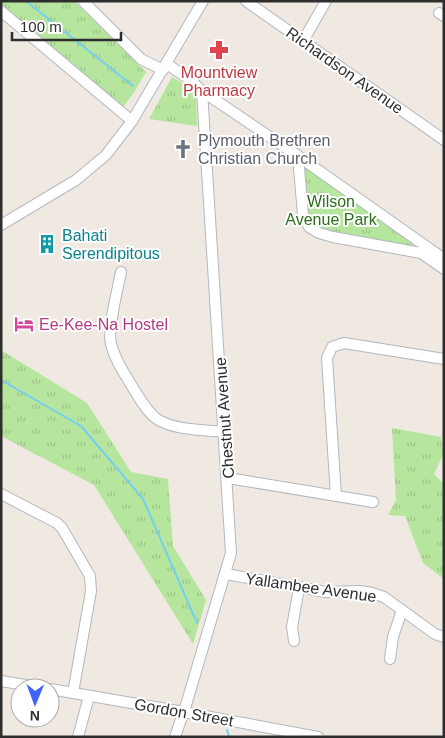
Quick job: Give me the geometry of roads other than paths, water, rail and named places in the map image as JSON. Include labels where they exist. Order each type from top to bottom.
[{"type":"street","points":[[83,1],[141,58],[190,79],[202,91],[298,156],[423,249],[444,268]]},
{"type":"street","points":[[3,220],[76,180],[106,155],[132,122],[203,1]]},
{"type":"street","name":"Richardson Avenue","points":[[246,1],[444,140]]},
{"type":"street","points":[[303,41],[326,1]]},
{"type":"street","points":[[1,11],[132,122]]},
{"type":"street","name":"Chestnut Avenue","points":[[175,737],[226,574],[232,541],[202,91]]},
{"type":"street","points":[[298,156],[303,215],[313,230],[333,237],[423,249],[444,260]]},
{"type":"street","points":[[121,272],[110,342],[117,362],[140,398],[150,413],[165,423],[225,432]]},
{"type":"street","points":[[336,496],[327,358],[332,347],[344,344],[444,359]]},
{"type":"street","points":[[228,478],[373,502]]},
{"type":"street","points":[[2,496],[57,523],[62,528],[90,576],[91,591],[73,693]]},
{"type":"street","name":"Yallambee Avenue","points":[[226,574],[326,592],[360,591],[372,593],[384,597],[435,634],[444,636]]},
{"type":"street","points":[[294,641],[292,627],[299,588]]},
{"type":"street","points":[[390,659],[393,637],[402,610]]},
{"type":"street","name":"Gordon Street","points":[[60,691],[318,737]]},
{"type":"street","points":[[78,737],[89,696]]},
{"type":"waterway","points":[[26,1],[133,86]]},
{"type":"waterway","points":[[1,380],[81,426],[143,499],[197,623]]},
{"type":"waterway","points":[[227,730],[229,737]]},
{"type":"place","name":"Mountview Pharmacy","points":[[219,50]]},
{"type":"place","name":"Plymouth Brethren Christian Church","points":[[183,149]]},
{"type":"place","name":"Bahati Serendipitous","points":[[47,244]]},
{"type":"place","name":"Ee-Kee-Na Hostel","points":[[24,324]]},
{"type":"park label","name":"Wilson Avenue Park","points":[[331,210]]}]
